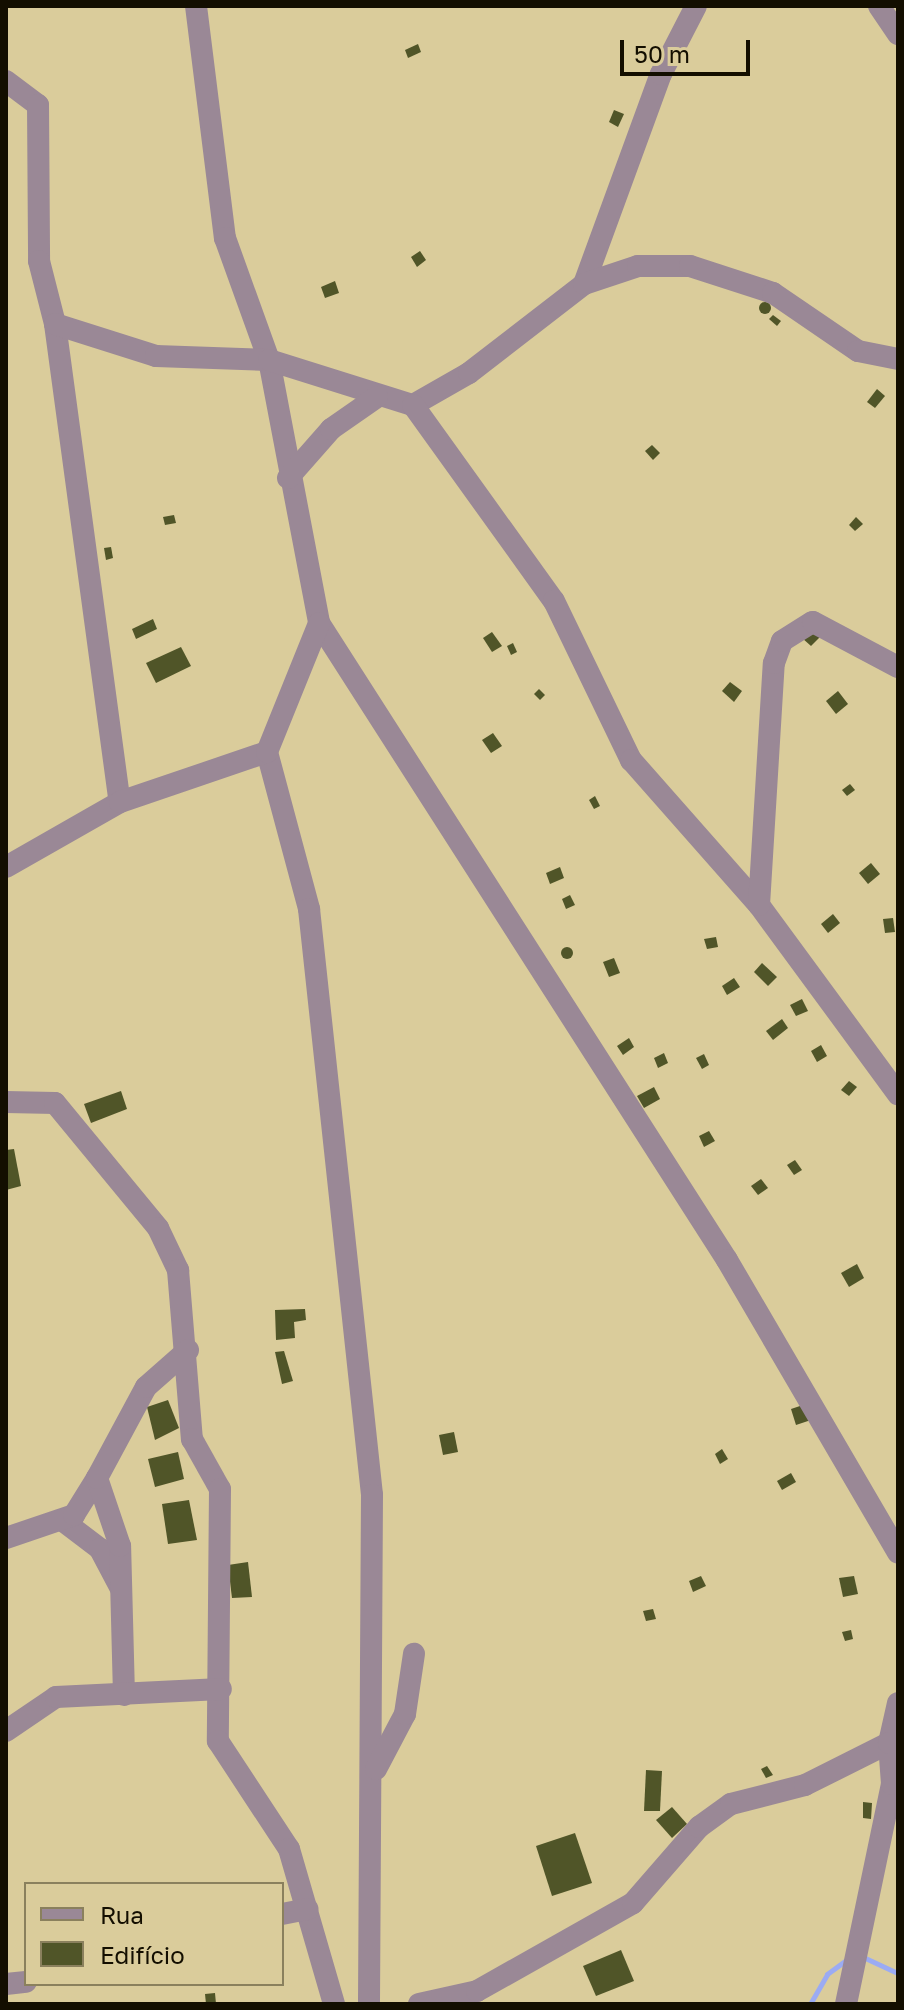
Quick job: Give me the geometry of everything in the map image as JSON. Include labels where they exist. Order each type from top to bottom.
[{"type":"street","points":[[196,6],[225,238],[269,360],[288,478],[319,623],[727,1260],[898,1553]]},
{"type":"street","points":[[879,6],[898,34]]},
{"type":"street","points":[[584,284],[661,74],[694,7]]},
{"type":"street","points":[[6,81],[38,105],[39,261],[55,324],[120,802]]},
{"type":"street","points":[[413,405],[469,373],[584,284],[638,266],[733,276],[773,293],[858,351],[898,359]]},
{"type":"street","points":[[55,324],[156,356],[269,360],[377,397],[413,405],[554,601],[631,760],[759,905],[898,1094]]},
{"type":"street","points":[[288,478],[331,429],[377,397]]},
{"type":"street","points":[[759,905],[773,679],[782,641],[813,622],[898,667]]},
{"type":"street","points":[[319,623],[267,752],[309,909],[331,1081],[372,1495],[375,1771],[369,2004]]},
{"type":"street","points":[[6,867],[120,802],[267,752]]},
{"type":"street","points":[[6,1102],[55,1103],[158,1228],[178,1270],[188,1350],[192,1439],[220,1489],[221,1689],[218,1741],[289,1849],[334,2004]]},
{"type":"street","points":[[6,1538],[62,1520],[82,1508],[146,1387],[188,1350]]},
{"type":"street","points":[[97,1478],[120,1546],[124,1695]]},
{"type":"street","points":[[62,1520],[100,1549],[122,1592]]},
{"type":"street","points":[[375,1771],[405,1714],[414,1654]]},
{"type":"street","points":[[6,1731],[56,1697],[221,1689]]},
{"type":"street","points":[[846,2004],[892,1784],[898,1703]]},
{"type":"street","points":[[419,2004],[477,1991],[633,1903],[699,1827],[731,1804],[805,1785],[893,1743]]},
{"type":"street","points":[[284,1914],[308,1909]]},
{"type":"building","points":[[418,44],[421,52],[408,58],[405,50]]},
{"type":"building","points":[[614,110],[624,114],[618,127],[609,122]]},
{"type":"building","points":[[420,251],[426,260],[417,267],[411,257]]},
{"type":"building","points":[[335,281],[339,293],[325,298],[321,287]]},
{"type":"building","points":[[765,302],[771,308],[765,314],[759,308]]},
{"type":"building","points":[[773,315],[781,321],[777,326],[769,319]]},
{"type":"building","points":[[877,389],[885,396],[875,408],[867,402]]},
{"type":"building","points":[[652,445],[660,453],[653,460],[645,451]]},
{"type":"building","points":[[174,515],[176,523],[165,525],[163,517]]},
{"type":"building","points":[[856,517],[863,524],[855,531],[849,525]]},
{"type":"building","points":[[111,547],[113,558],[106,560],[104,548]]},
{"type":"building","points":[[153,619],[157,629],[136,639],[132,629]]},
{"type":"building","points":[[811,628],[820,637],[811,646],[802,638]]},
{"type":"building","points":[[492,632],[502,646],[492,652],[483,638]]},
{"type":"building","points":[[513,643],[517,652],[511,655],[507,646]]},
{"type":"building","points":[[181,647],[191,666],[156,683],[146,663]]},
{"type":"building","points":[[730,682],[742,691],[734,702],[722,691]]},
{"type":"building","points":[[539,689],[545,695],[540,700],[534,694]]},
{"type":"building","points":[[838,691],[848,704],[836,714],[826,701]]},
{"type":"building","points":[[493,733],[502,746],[491,753],[482,740]]},
{"type":"building","points":[[850,784],[855,790],[847,796],[842,790]]},
{"type":"building","points":[[595,796],[600,806],[594,809],[589,800]]},
{"type":"building","points":[[871,863],[880,874],[868,884],[859,873]]},
{"type":"building","points":[[560,867],[564,878],[550,884],[546,873]]},
{"type":"building","points":[[570,895],[575,905],[566,909],[562,899]]},
{"type":"building","points":[[833,914],[840,923],[828,933],[821,924]]},
{"type":"building","points":[[893,918],[895,932],[885,933],[883,919]]},
{"type":"building","points":[[716,937],[718,947],[707,949],[704,939]]},
{"type":"building","points":[[567,947],[573,953],[567,959],[561,953]]},
{"type":"building","points":[[614,958],[620,973],[609,977],[603,962]]},
{"type":"building","points":[[762,963],[777,977],[768,986],[754,972]]},
{"type":"building","points":[[734,978],[740,987],[727,995],[722,986]]},
{"type":"building","points":[[802,999],[808,1011],[796,1016],[790,1005]]},
{"type":"building","points":[[782,1019],[788,1028],[773,1040],[766,1031]]},
{"type":"building","points":[[629,1038],[634,1047],[623,1055],[617,1046]]},
{"type":"building","points":[[821,1045],[827,1056],[817,1062],[811,1051]]},
{"type":"building","points":[[664,1053],[668,1063],[658,1068],[654,1058]]},
{"type":"building","points":[[704,1054],[709,1065],[702,1069],[696,1058]]},
{"type":"building","points":[[849,1081],[857,1087],[849,1096],[841,1090]]},
{"type":"building","points":[[654,1087],[660,1099],[644,1108],[637,1096]]},
{"type":"building","points":[[121,1091],[127,1109],[91,1123],[84,1104]]},
{"type":"building","points":[[709,1131],[715,1141],[704,1147],[699,1136]]},
{"type":"building","points":[[14,1149],[21,1186],[6,1190],[6,1150]]},
{"type":"building","points":[[795,1160],[802,1170],[794,1175],[787,1165]]},
{"type":"building","points":[[761,1179],[768,1188],[758,1195],[751,1186]]},
{"type":"building","points":[[857,1264],[864,1278],[849,1287],[841,1273]]},
{"type":"building","points":[[305,1309],[306,1320],[294,1322],[295,1338],[276,1340],[275,1310]]},
{"type":"building","points":[[284,1351],[293,1381],[282,1384],[275,1352]]},
{"type":"building","points":[[168,1400],[179,1428],[155,1440],[147,1407]]},
{"type":"building","points":[[806,1404],[811,1420],[796,1425],[791,1409]]},
{"type":"building","points":[[454,1432],[458,1452],[443,1455],[439,1435]]},
{"type":"building","points":[[722,1449],[728,1459],[720,1464],[715,1454]]},
{"type":"building","points":[[178,1452],[184,1479],[155,1487],[148,1459]]},
{"type":"building","points":[[791,1473],[796,1482],[782,1490],[777,1481]]},
{"type":"building","points":[[189,1500],[197,1540],[168,1544],[162,1504]]},
{"type":"building","points":[[248,1562],[252,1597],[232,1598],[228,1565]]},
{"type":"building","points":[[701,1576],[706,1586],[693,1592],[689,1581]]},
{"type":"building","points":[[854,1576],[858,1594],[843,1597],[839,1578]]},
{"type":"building","points":[[653,1609],[656,1619],[646,1621],[643,1611]]},
{"type":"building","points":[[851,1630],[853,1639],[845,1641],[842,1632]]},
{"type":"building","points":[[767,1766],[773,1775],[766,1778],[761,1769]]},
{"type":"building","points":[[646,1770],[662,1771],[660,1811],[644,1811]]},
{"type":"building","points":[[863,1802],[872,1803],[871,1819],[863,1818]]},
{"type":"building","points":[[672,1807],[687,1824],[672,1838],[656,1820]]},
{"type":"building","points":[[575,1833],[592,1883],[552,1896],[536,1846]]},
{"type":"building","points":[[621,1950],[634,1981],[596,1996],[583,1966]]},
{"type":"building","points":[[215,1993],[216,2004],[206,2004],[205,1994]]},
{"type":"waterway","points":[[863,1957],[898,1973]]},
{"type":"waterway","points":[[810,2004],[827,1974],[849,1958]]}]
